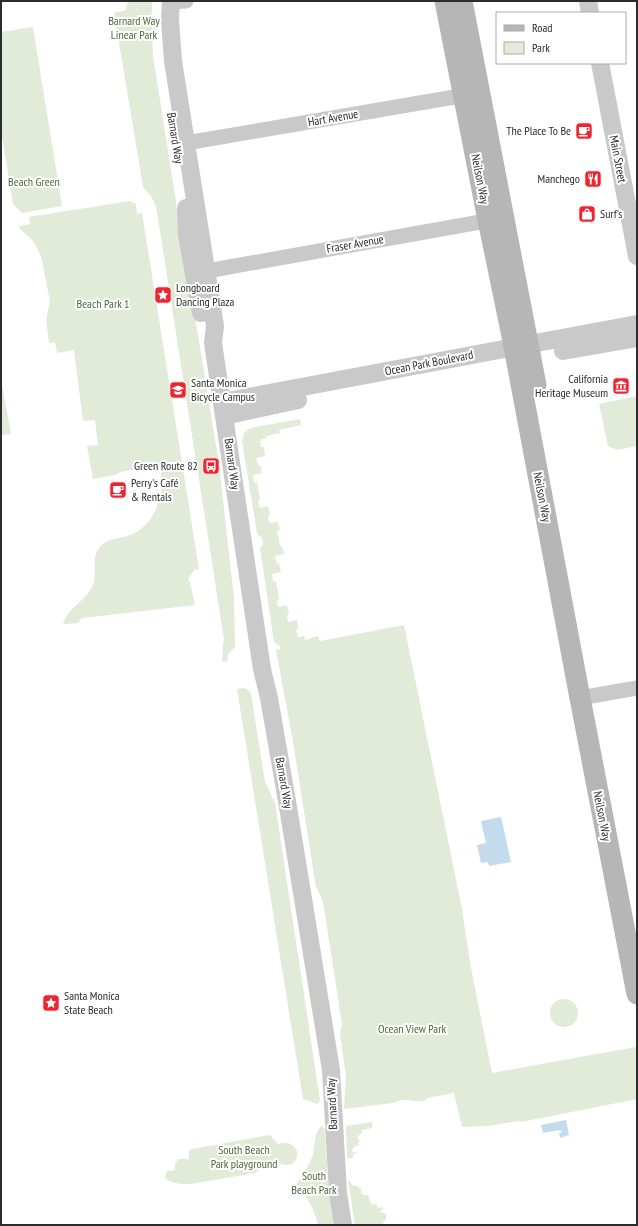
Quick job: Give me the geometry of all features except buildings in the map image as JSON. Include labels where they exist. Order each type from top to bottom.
[{"type":"main road","name":"Neilson Way","points":[[445,1],[472,94]]},
{"type":"main road","name":"Neilson Way","points":[[462,1],[472,94],[496,219],[511,331],[522,352],[587,697],[637,994]]},
{"type":"main road","name":"Neilson Way","points":[[587,697],[637,924]]},
{"type":"street","name":"Barnard Way","points":[[172,1],[170,19],[173,61],[215,326],[213,344],[262,669],[269,698],[284,780],[331,1070],[337,1186],[343,1225]]},
{"type":"street","name":"Barnard Way","points":[[172,1],[161,42],[187,213],[187,235],[203,324],[213,344]]},
{"type":"street","points":[[588,1],[590,12]]},
{"type":"street","name":"Main Street","points":[[600,64],[637,256]]},
{"type":"street","name":"Hart Avenue","points":[[186,143],[472,94]]},
{"type":"street","name":"Fraser Avenue","points":[[207,270],[496,219]]},
{"type":"street","name":"Ocean Park Boulevard","points":[[223,409],[522,352],[637,324]]},
{"type":"street","name":"Ocean Park Boulevard","points":[[522,352],[637,338]]},
{"type":"street","points":[[587,697],[637,688]]},
{"type":"green space","name":"Barnard Way Linear Park","points":[[129,1],[152,1],[152,12],[150,17],[152,23],[153,56],[176,209],[179,208],[182,237],[219,464],[234,599],[235,647],[228,654],[227,662],[222,661],[224,639],[156,206],[151,196],[143,187],[114,13],[126,10]]},
{"type":"green space","name":"Beach Green","points":[[33,27],[62,206],[22,213],[13,204],[1,130],[1,32]]},
{"type":"green space","name":"Beach Park 1","points":[[130,201],[136,204],[137,214],[142,213],[199,569],[194,570],[188,579],[195,605],[82,618],[78,623],[65,624],[63,623],[66,617],[90,591],[93,585],[95,576],[95,556],[100,547],[107,541],[129,536],[142,529],[154,513],[160,495],[160,465],[120,472],[115,475],[93,479],[87,446],[98,445],[95,420],[83,421],[74,350],[57,353],[55,342],[49,343],[46,320],[50,301],[41,256],[33,241],[19,228],[20,226],[30,224],[29,217]]},
{"type":"green space","points":[[1,379],[11,434],[1,435]]},
{"type":"green space","points":[[637,396],[637,446],[617,450],[608,446],[599,404]]},
{"type":"green space","name":"Ocean View Park","points":[[300,419],[301,425],[279,430],[280,433],[266,436],[266,438],[260,440],[261,447],[264,447],[265,456],[256,458],[262,473],[253,475],[254,483],[257,482],[260,508],[268,506],[270,515],[268,516],[269,523],[278,522],[280,530],[277,531],[280,546],[282,546],[284,554],[275,556],[277,564],[279,563],[281,572],[272,574],[273,582],[276,581],[279,599],[277,600],[278,607],[287,605],[289,614],[287,615],[288,622],[297,620],[298,629],[296,630],[298,637],[304,636],[305,640],[318,636],[320,641],[404,625],[461,904],[471,968],[492,1073],[636,1047],[637,1099],[521,1122],[462,1127],[454,1093],[427,1098],[424,1101],[401,1100],[393,1103],[344,1109],[346,1077],[340,1034],[342,1024],[324,908],[322,899],[316,887],[292,736],[276,650],[280,649],[280,646],[274,642],[260,548],[263,544],[262,538],[257,533],[242,441],[244,433],[250,428]]},
{"type":"green space","points":[[237,689],[247,689],[251,694],[265,782],[275,803],[320,1100],[318,1104],[303,1099]]},
{"type":"green space","points":[[564,999],[574,1003],[578,1013],[574,1023],[564,1027],[554,1023],[550,1013],[554,1003]]},
{"type":"green space","points":[[372,1122],[372,1128],[362,1130],[362,1133],[358,1136],[358,1139],[361,1141],[358,1142],[359,1145],[354,1147],[352,1150],[353,1152],[358,1153],[353,1154],[353,1158],[347,1158],[346,1126]]},
{"type":"green space","name":"South Beach Park","points":[[322,1125],[325,1130],[328,1182],[334,1225],[318,1225],[310,1204],[296,1185],[310,1162],[316,1135]]},
{"type":"green space","name":"South Beach Park playground","points":[[270,1135],[278,1144],[286,1143],[295,1147],[297,1156],[293,1163],[286,1165],[270,1161],[255,1173],[190,1184],[173,1183],[165,1178],[167,1171],[175,1170],[175,1163],[179,1159],[189,1159],[189,1151],[192,1149]]},
{"type":"green space","points":[[348,1181],[350,1181],[352,1185],[361,1188],[361,1193],[363,1195],[368,1195],[371,1204],[377,1205],[378,1208],[382,1207],[383,1209],[380,1212],[386,1214],[386,1220],[383,1222],[383,1225],[355,1225]]},
{"type":"water","points":[[501,817],[511,862],[489,866],[488,862],[481,863],[477,845],[486,843],[481,821]]},
{"type":"water","points":[[566,1120],[569,1135],[560,1138],[559,1133],[562,1132],[560,1130],[543,1133],[541,1125]]},
{"type":"place","name":"The Place To Be","points":[[584,131]]},
{"type":"place","name":"Manchego","points":[[593,179]]},
{"type":"place","name":"Surf's","points":[[587,214]]},
{"type":"place","name":"Longboard Dancing Plaza","points":[[163,295]]},
{"type":"place","name":"California Heritage Museum","points":[[621,386]]},
{"type":"place","name":"Santa Monica Bicycle Campus","points":[[178,390]]},
{"type":"place","name":"Green Route 82","points":[[211,466]]},
{"type":"place","name":"Perry's Café & Rentals","points":[[118,490]]},
{"type":"place","name":"Santa Monica State Beach","points":[[51,1003]]}]
